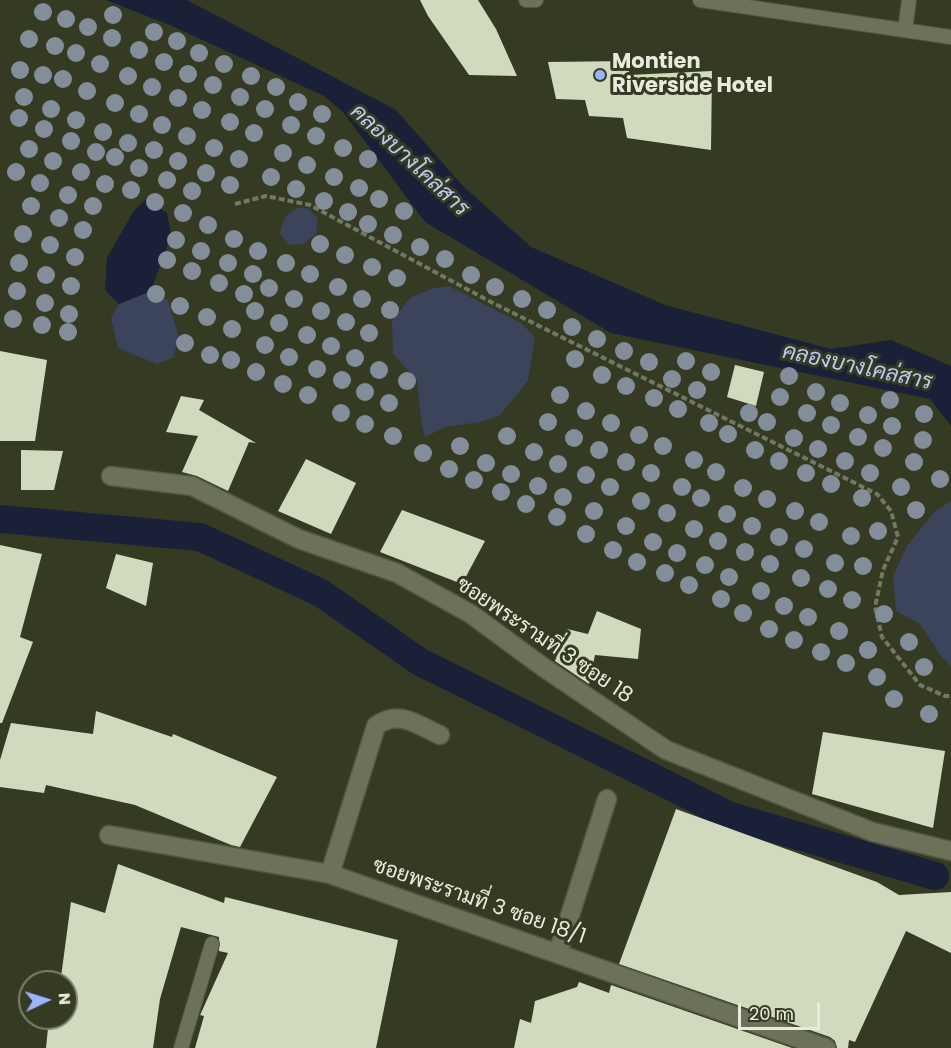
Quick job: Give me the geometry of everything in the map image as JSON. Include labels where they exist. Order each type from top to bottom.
[{"type":"street","name":"ซอยพระรามที่ 3 ซอย 18","points":[[111,476],[192,486],[299,538],[397,573],[471,614],[543,667],[666,750],[873,832],[951,851]]},
{"type":"street","points":[[330,874],[376,726],[384,720],[397,717],[440,735]]},
{"type":"street","points":[[558,953],[607,799]]},
{"type":"street","name":"ซอยพระรามที่ 3 ซอย 18/1","points":[[109,835],[330,874],[826,1048]]},
{"type":"lane","points":[[526,0],[536,0]]},
{"type":"lane","points":[[700,0],[951,37]]},
{"type":"lane","points":[[905,30],[909,0]]},
{"type":"lane","points":[[181,1048],[212,944]]},
{"type":"path","points":[[235,204],[266,196],[310,205],[491,302],[877,494],[891,511],[898,537],[883,570],[875,607],[882,637],[920,685],[945,696],[951,696]]},
{"type":"shaded area","points":[[301,207],[309,209],[318,219],[316,234],[303,244],[290,245],[280,234],[282,224],[292,211]]},
{"type":"shaded area","points":[[449,286],[521,323],[535,337],[528,381],[499,416],[480,422],[445,427],[425,437],[417,380],[393,354],[392,321],[411,297],[435,288]]},
{"type":"shaded area","points":[[151,291],[168,300],[179,338],[173,358],[157,364],[118,348],[111,318],[119,304]]},
{"type":"shaded area","points":[[951,501],[951,666],[941,656],[920,624],[896,611],[893,576],[907,546],[935,511]]},
{"type":"water","name":"คลองบางโคล่สาร","points":[[106,0],[187,0],[396,110],[462,185],[531,247],[665,305],[831,349],[891,340],[951,366],[951,426],[930,399],[611,333],[425,222],[343,112],[324,96],[172,26]]},
{"type":"water","points":[[146,199],[167,213],[171,235],[151,291],[119,304],[105,290],[107,258],[133,212]]},
{"type":"building","points":[[420,0],[478,0],[496,29],[517,76],[469,75],[428,16]]},
{"type":"building","name":"Montien Riverside Hotel","points":[[629,61],[629,75],[712,71],[711,150],[627,138],[623,118],[589,116],[585,100],[556,99],[548,62]]},
{"type":"building","points":[[0,351],[47,360],[35,441],[0,441]]},
{"type":"building","points":[[735,365],[764,372],[756,406],[727,397]]},
{"type":"building","points":[[181,396],[204,400],[199,410],[256,443],[249,442],[228,491],[197,476],[182,472],[198,436],[166,432]]},
{"type":"building","points":[[21,450],[63,451],[54,490],[21,490]]},
{"type":"building","points":[[306,459],[356,483],[331,534],[278,511]]},
{"type":"building","points":[[402,510],[485,541],[462,584],[380,552]]},
{"type":"building","points":[[0,545],[42,554],[20,637],[33,642],[2,723],[0,723]]},
{"type":"building","points":[[116,554],[153,563],[146,606],[106,588]]},
{"type":"building","points":[[597,611],[641,629],[638,659],[595,655],[589,684],[555,661],[567,629],[588,634]]},
{"type":"building","points":[[96,711],[172,737],[173,734],[277,777],[240,847],[135,805],[46,785],[44,793],[0,787],[0,760],[11,723],[93,734]]},
{"type":"building","points":[[823,732],[945,751],[933,828],[812,794]]},
{"type":"building","points":[[676,809],[877,882],[899,895],[951,892],[951,953],[906,931],[855,1042],[849,1040],[848,1048],[837,1048],[835,1041],[830,1037],[619,964]]},
{"type":"building","points":[[118,864],[224,903],[225,897],[398,940],[376,1048],[195,1048],[204,1016],[200,1015],[228,953],[219,951],[219,937],[181,927],[160,999],[153,1048],[46,1048],[48,1030],[78,1030],[78,970],[62,970],[71,902],[105,913]]},
{"type":"building","points":[[579,982],[609,993],[611,985],[792,1048],[514,1048],[520,1019],[531,1023],[535,1001],[577,987]]},
{"type":"waterway","points":[[0,519],[200,537],[321,593],[420,662],[730,816],[935,876]]},
{"type":"place","name":"Montien Riverside Hotel","points":[[600,75]]}]
